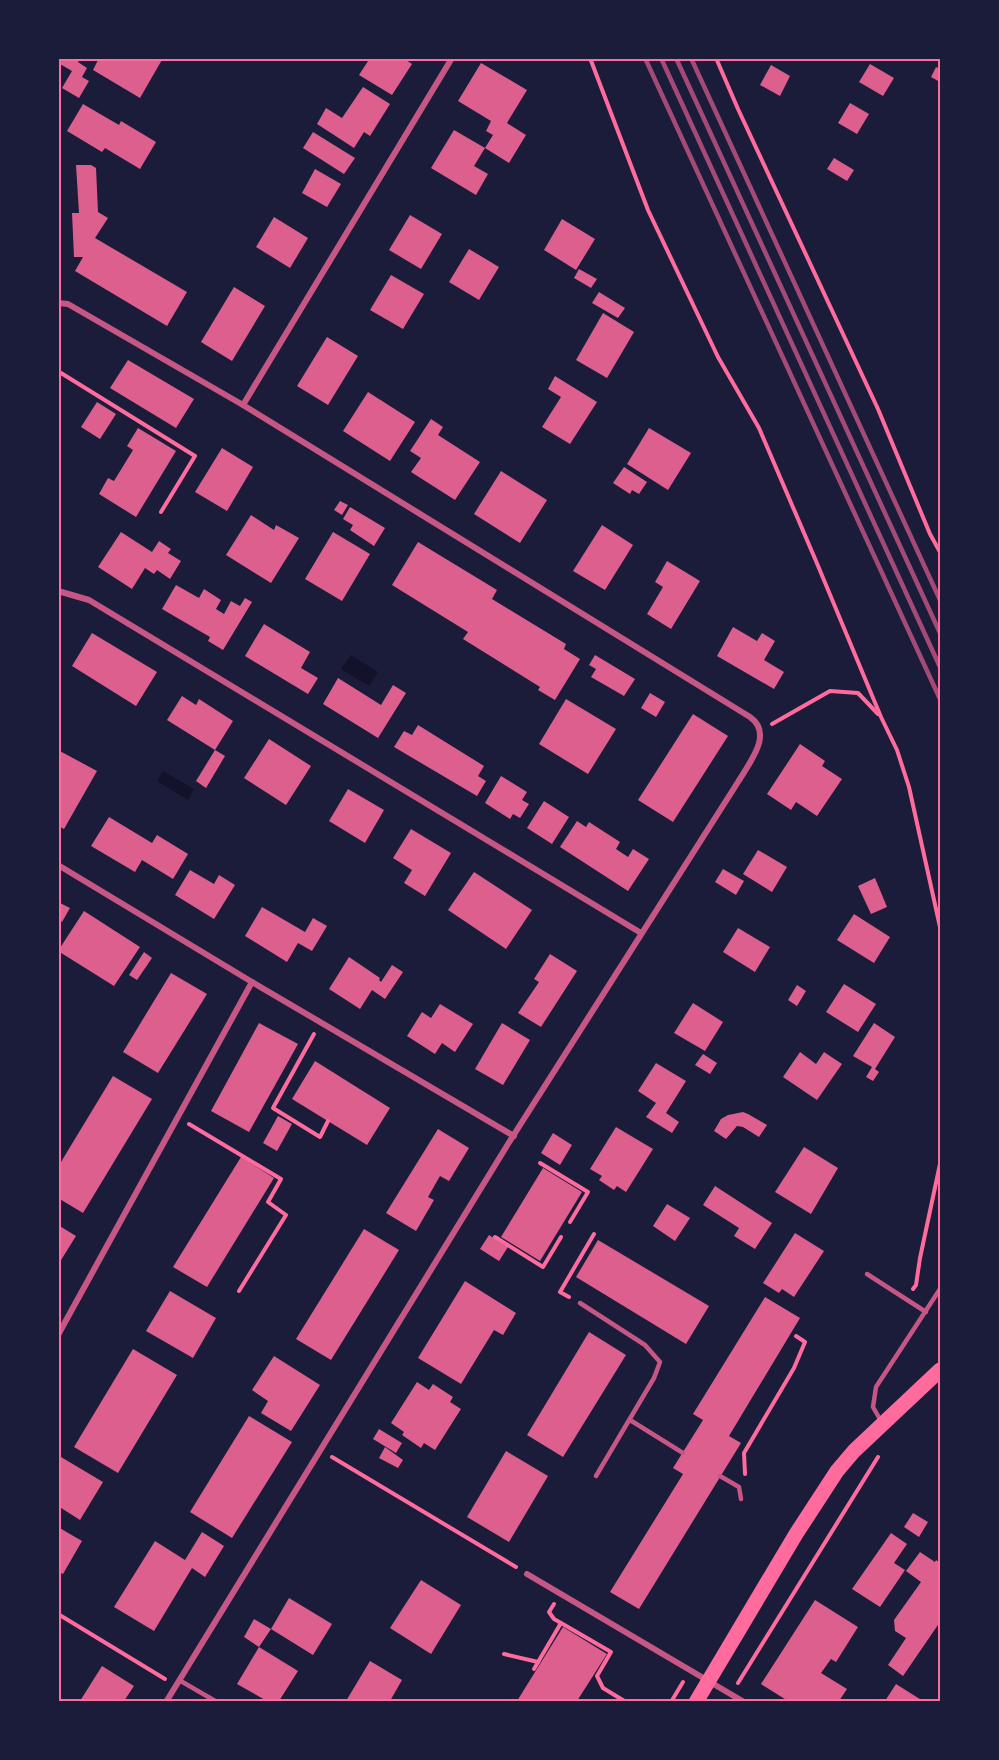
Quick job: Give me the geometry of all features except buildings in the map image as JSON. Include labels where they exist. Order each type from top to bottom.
[{"type":"main road","points":[[696,1701],[837,1471],[882,1423],[940,1370]]},
{"type":"street","points":[[243,405],[452,58]]},
{"type":"street","points":[[58,303],[68,304],[243,405],[750,717],[757,722],[760,730],[759,746],[738,782],[514,1136],[166,1701]]},
{"type":"street","points":[[58,591],[89,600],[641,933]]},
{"type":"street","points":[[58,866],[514,1136]]},
{"type":"street","points":[[58,1335],[252,982]]},
{"type":"street","points":[[527,1574],[744,1701]]},
{"type":"lane","points":[[867,1274],[926,1312]]},
{"type":"lane","points":[[882,1423],[873,1407],[876,1387],[940,1289]]},
{"type":"lane","points":[[580,1303],[645,1345],[660,1362],[654,1378],[596,1476]]},
{"type":"lane","points":[[630,1420],[683,1453]]},
{"type":"lane","points":[[720,1476],[739,1488],[741,1499]]},
{"type":"lane","points":[[178,1682],[217,1701]]},
{"type":"path","points":[[590,58],[648,210],[718,357],[759,428],[897,750],[909,787],[940,927]]},
{"type":"path","points":[[716,58],[878,410],[930,534],[940,552]]},
{"type":"path","points":[[61,373],[195,456],[161,512]]},
{"type":"path","points":[[760,730],[830,691],[858,693],[881,717]]},
{"type":"path","points":[[314,1034],[273,1108],[320,1137],[328,1121]]},
{"type":"path","points":[[186,1122],[281,1179],[268,1202],[286,1215],[239,1292]]},
{"type":"path","points":[[540,1163],[588,1192],[570,1222]]},
{"type":"path","points":[[906,1300],[916,1285],[940,1164]]},
{"type":"path","points":[[580,1303],[560,1292],[594,1233]]},
{"type":"path","points":[[495,1237],[543,1267],[561,1237]]},
{"type":"path","points":[[739,1488],[745,1478],[744,1453],[794,1368],[805,1342],[796,1336]]},
{"type":"path","points":[[321,1450],[527,1574]]},
{"type":"path","points":[[731,1694],[874,1462]]},
{"type":"path","points":[[58,1614],[178,1682]]},
{"type":"path","points":[[554,1619],[611,1652],[597,1676],[603,1688],[626,1701]]},
{"type":"path","points":[[534,1669],[561,1623]]},
{"type":"path","points":[[504,1654],[538,1662]]},
{"type":"path","points":[[671,1701],[691,1669]]},
{"type":"shaded area","points":[[351,655],[378,672],[369,686],[341,669]]},
{"type":"shaded area","points":[[163,771],[194,789],[188,800],[157,781]]},
{"type":"railway","points":[[645,58],[940,699]]},
{"type":"railway","points":[[661,58],[940,667]]},
{"type":"railway","points":[[676,58],[940,633]]},
{"type":"railway","points":[[691,58],[940,600]]}]
